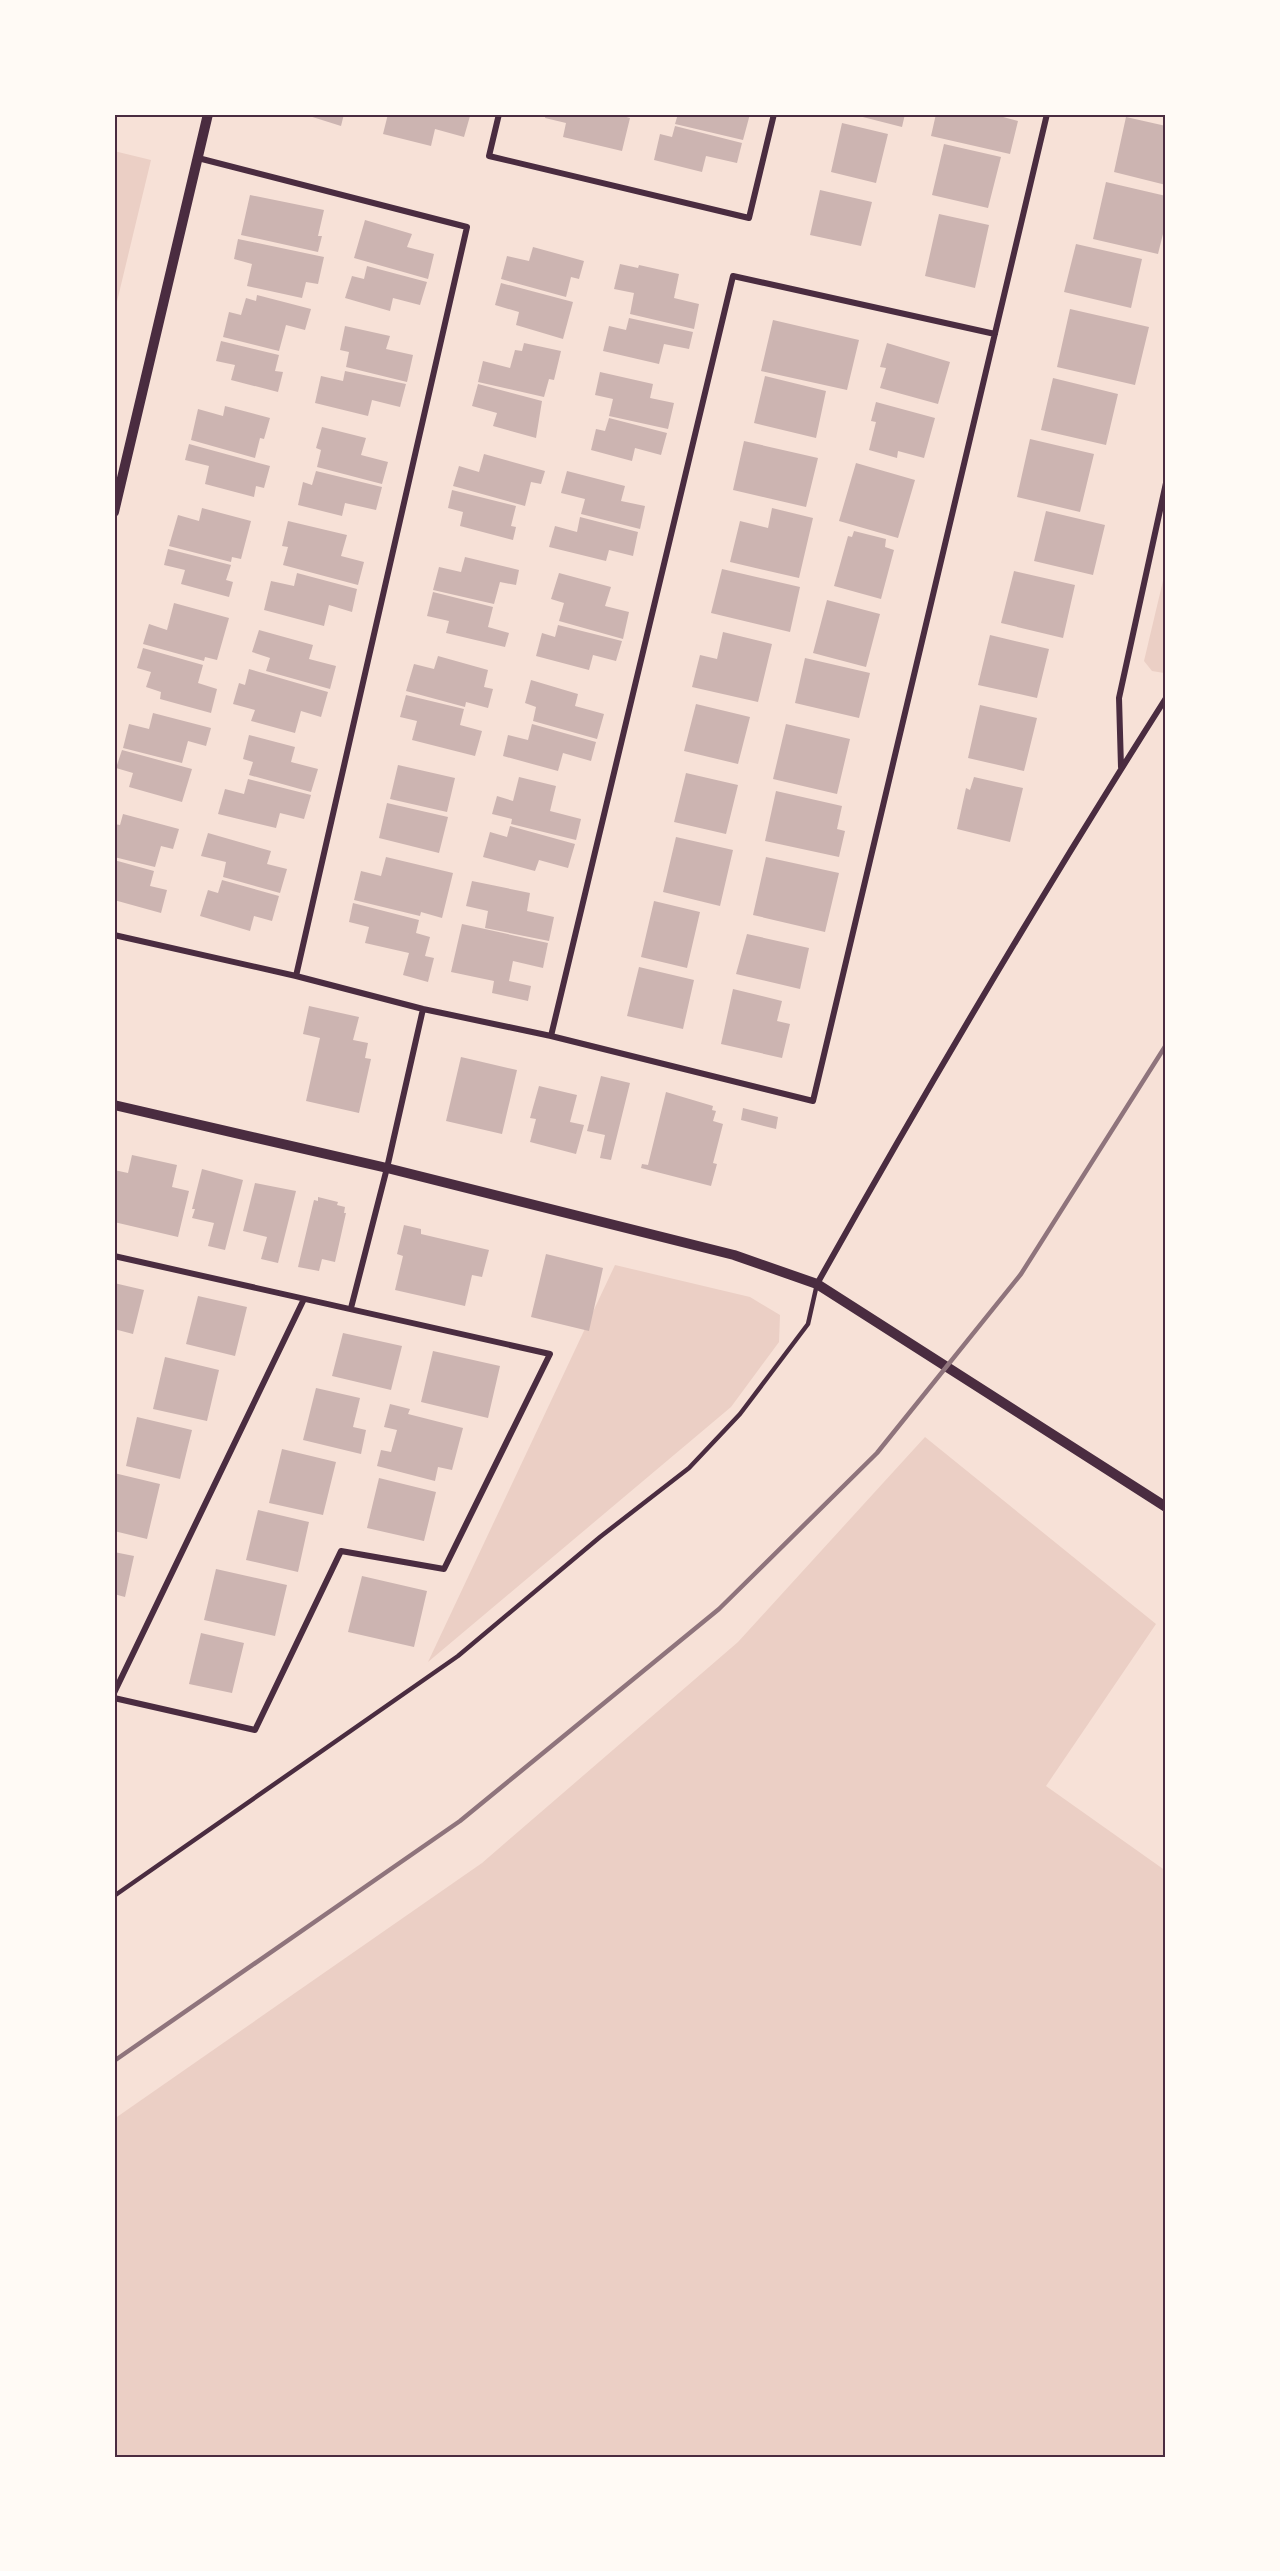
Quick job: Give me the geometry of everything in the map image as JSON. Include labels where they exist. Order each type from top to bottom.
[{"type":"street","points":[[114,512],[208,114]]},
{"type":"street","points":[[499,114],[489,156],[748,218],[774,114]]},
{"type":"street","points":[[114,935],[296,976],[423,1009],[551,1036],[813,1101],[1047,114]]},
{"type":"street","points":[[198,158],[467,227],[296,976]]},
{"type":"street","points":[[551,1036],[733,276],[995,334]]},
{"type":"street","points":[[1122,768],[1119,698],[1166,483]]},
{"type":"street","points":[[818,1284],[895,1146],[1166,698]]},
{"type":"street","points":[[351,1308],[387,1168],[423,1009]]},
{"type":"street","points":[[114,1105],[387,1168],[734,1255],[818,1284],[1166,1507]]},
{"type":"street","points":[[114,1256],[550,1354],[444,1569],[341,1551],[255,1730],[114,1698]]},
{"type":"street","points":[[114,1693],[303,1299]]},
{"type":"lane","points":[[114,1896],[458,1656],[600,1538],[689,1468],[740,1414],[808,1324],[818,1284]]},
{"type":"shaded area","points":[[114,151],[151,160],[114,314]]},
{"type":"shaded area","points":[[1166,568],[1166,669],[1164,673],[1152,671],[1144,661]]},
{"type":"shaded area","points":[[615,1265],[750,1297],[780,1315],[779,1342],[731,1407],[428,1662]]},
{"type":"shaded area","points":[[925,1437],[1156,1624],[1046,1786],[1166,1871],[1166,2457],[114,2457],[114,2119],[482,1863],[738,1642]]},
{"type":"building","points":[[303,114],[344,114],[341,126]]},
{"type":"building","points":[[388,114],[405,116],[405,114],[462,114],[470,116],[464,137],[435,129],[431,146],[383,134]]},
{"type":"building","points":[[546,114],[616,114],[630,118],[622,151],[563,137],[566,123],[545,118]]},
{"type":"building","points":[[678,114],[750,114],[743,140],[675,124]]},
{"type":"building","points":[[851,114],[905,114],[902,127]]},
{"type":"building","points":[[936,114],[992,114],[1018,121],[1010,154],[931,136]]},
{"type":"building","points":[[1126,117],[1166,126],[1166,185],[1114,172]]},
{"type":"building","points":[[842,123],[888,134],[876,183],[831,172]]},
{"type":"building","points":[[675,126],[742,143],[737,163],[706,156],[702,172],[654,160],[660,134],[672,137]]},
{"type":"building","points":[[944,144],[1001,157],[988,208],[932,195]]},
{"type":"building","points":[[1106,182],[1166,196],[1166,222],[1158,254],[1093,239]]},
{"type":"building","points":[[820,190],[872,202],[861,246],[810,235]]},
{"type":"building","points":[[250,195],[324,210],[318,236],[322,236],[318,252],[241,235]]},
{"type":"building","points":[[939,214],[989,225],[975,288],[925,276]]},
{"type":"building","points":[[365,220],[412,234],[407,247],[434,254],[428,279],[354,258]]},
{"type":"building","points":[[238,239],[324,257],[318,284],[306,282],[302,298],[247,286],[252,264],[234,259]]},
{"type":"building","points":[[1076,244],[1142,259],[1131,308],[1064,292]]},
{"type":"building","points":[[533,247],[584,261],[579,279],[571,277],[566,297],[501,279],[507,256],[529,261]]},
{"type":"building","points":[[620,264],[638,268],[639,265],[679,274],[674,298],[699,304],[694,329],[630,314],[634,293],[614,289]]},
{"type":"building","points":[[367,266],[427,282],[420,305],[393,298],[390,311],[345,298],[352,276],[364,279]]},
{"type":"building","points":[[501,283],[573,302],[563,339],[516,325],[519,312],[495,305]]},
{"type":"building","points":[[257,295],[311,309],[305,330],[286,325],[279,351],[223,337],[229,312],[241,315],[246,298],[256,301]]},
{"type":"building","points":[[1070,309],[1149,327],[1135,385],[1057,367]]},
{"type":"building","points":[[629,318],[693,332],[689,349],[664,344],[659,364],[603,351],[609,326],[626,330]]},
{"type":"building","points":[[773,320],[859,340],[847,390],[761,371]]},
{"type":"building","points":[[345,326],[390,336],[386,349],[413,355],[407,382],[346,367],[349,352],[340,350]]},
{"type":"building","points":[[221,341],[279,355],[275,371],[283,372],[278,392],[231,380],[235,365],[216,361]]},
{"type":"building","points":[[524,343],[561,351],[554,380],[549,379],[544,397],[478,382],[483,361],[510,368],[515,350],[522,351]]},
{"type":"building","points":[[887,343],[950,362],[938,404],[880,388],[886,368],[880,367]]},
{"type":"building","points":[[345,371],[406,384],[400,407],[372,400],[368,416],[315,403],[321,376],[343,381]]},
{"type":"building","points":[[600,372],[653,384],[650,398],[674,403],[668,429],[609,416],[613,399],[595,395]]},
{"type":"building","points":[[765,376],[826,391],[816,438],[754,423]]},
{"type":"building","points":[[1053,378],[1118,394],[1106,445],[1041,430]]},
{"type":"building","points":[[478,384],[542,401],[536,438],[493,426],[497,413],[472,406]]},
{"type":"building","points":[[876,402],[935,418],[924,458],[898,451],[897,458],[869,450],[876,422],[871,421]]},
{"type":"building","points":[[225,406],[270,418],[264,439],[260,438],[255,458],[191,440],[198,409],[223,416]]},
{"type":"building","points":[[609,418],[667,433],[661,455],[635,448],[632,461],[591,450],[596,429],[605,431]]},
{"type":"building","points":[[322,427],[366,438],[361,455],[388,462],[382,484],[317,467],[321,450],[316,448]]},
{"type":"building","points":[[1030,439],[1094,454],[1080,512],[1017,497]]},
{"type":"building","points":[[744,441],[818,458],[806,507],[733,490]]},
{"type":"building","points":[[189,444],[270,466],[264,488],[256,486],[254,497],[205,484],[209,466],[185,460]]},
{"type":"building","points":[[484,454],[545,471],[541,484],[531,482],[525,506],[453,486],[459,466],[479,472]]},
{"type":"building","points":[[856,463],[915,480],[898,538],[839,521]]},
{"type":"building","points":[[316,471],[382,487],[376,510],[345,503],[342,516],[298,505],[303,482],[312,485]]},
{"type":"building","points":[[567,471],[625,486],[621,501],[645,506],[640,529],[581,514],[585,499],[561,493]]},
{"type":"building","points":[[452,490],[516,506],[511,526],[516,527],[513,540],[460,526],[463,512],[448,508]]},
{"type":"building","points":[[202,508],[251,521],[241,559],[232,557],[231,562],[169,546],[178,515],[199,521]]},
{"type":"building","points":[[772,508],[813,518],[799,578],[730,562],[740,521],[768,528]]},
{"type":"building","points":[[1046,511],[1105,525],[1093,575],[1034,561]]},
{"type":"building","points":[[580,517],[638,532],[633,556],[609,550],[606,561],[549,547],[555,526],[577,532]]},
{"type":"building","points":[[288,521],[347,535],[341,556],[364,562],[358,585],[283,565],[288,547],[282,546]]},
{"type":"building","points":[[854,531],[886,539],[885,547],[894,550],[881,599],[834,586],[848,536],[852,537]]},
{"type":"building","points":[[168,549],[231,565],[226,580],[233,582],[229,597],[181,584],[185,570],[164,565]]},
{"type":"building","points":[[465,557],[519,570],[516,585],[500,582],[494,604],[433,590],[439,567],[461,572]]},
{"type":"building","points":[[722,569],[800,587],[790,632],[711,613]]},
{"type":"building","points":[[1014,571],[1075,585],[1063,638],[1001,623]]},
{"type":"building","points":[[297,573],[357,589],[352,612],[329,605],[324,626],[264,610],[271,581],[294,586]]},
{"type":"building","points":[[559,573],[611,587],[605,606],[629,612],[623,639],[559,621],[564,603],[551,599]]},
{"type":"building","points":[[433,592],[493,607],[488,627],[509,633],[505,647],[446,633],[449,621],[427,616]]},
{"type":"building","points":[[827,600],[880,614],[866,667],[813,653]]},
{"type":"building","points":[[174,603],[229,618],[217,660],[205,657],[204,661],[143,644],[149,624],[167,630]]},
{"type":"building","points":[[558,625],[622,641],[616,661],[593,655],[589,670],[536,656],[542,633],[555,637]]},
{"type":"building","points":[[259,630],[313,645],[309,659],[336,666],[330,689],[266,671],[270,658],[252,652]]},
{"type":"building","points":[[723,632],[772,644],[758,702],[692,687],[700,655],[717,659]]},
{"type":"building","points":[[990,635],[1049,649],[1037,698],[978,685]]},
{"type":"building","points":[[143,648],[203,665],[198,683],[217,689],[211,713],[160,699],[161,692],[146,687],[151,672],[137,668]]},
{"type":"building","points":[[438,656],[488,670],[484,687],[493,689],[488,708],[466,702],[465,707],[406,691],[414,664],[434,669]]},
{"type":"building","points":[[805,658],[870,673],[859,718],[795,703]]},
{"type":"building","points":[[249,669],[328,692],[321,717],[301,711],[295,733],[251,721],[255,710],[233,704],[239,683],[245,685]]},
{"type":"building","points":[[531,680],[578,694],[575,706],[604,714],[597,739],[533,721],[536,707],[525,703]]},
{"type":"building","points":[[406,695],[464,709],[460,725],[482,731],[475,756],[412,740],[417,721],[400,717]]},
{"type":"building","points":[[696,704],[750,717],[738,764],[684,751]]},
{"type":"building","points":[[980,705],[1037,718],[1024,771],[968,758]]},
{"type":"building","points":[[153,713],[211,728],[206,746],[188,741],[182,763],[123,748],[129,724],[149,729]]},
{"type":"building","points":[[532,724],[596,742],[591,761],[563,753],[558,771],[503,756],[508,735],[528,740]]},
{"type":"building","points":[[786,724],[850,739],[837,794],[773,779]]},
{"type":"building","points":[[249,735],[295,747],[291,762],[318,769],[311,792],[249,775],[253,762],[243,759]]},
{"type":"building","points":[[122,750],[192,769],[182,802],[129,787],[133,773],[116,768]]},
{"type":"building","points":[[398,765],[455,778],[447,812],[390,799]]},
{"type":"building","points":[[686,773],[738,785],[726,834],[674,822]]},
{"type":"building","points":[[519,777],[556,786],[550,811],[581,819],[576,840],[511,824],[512,819],[492,814],[497,796],[513,801]]},
{"type":"building","points":[[974,777],[1023,788],[1010,842],[957,829],[966,788],[970,790]]},
{"type":"building","points":[[248,779],[311,795],[304,819],[280,813],[276,828],[218,814],[225,789],[244,794]]},
{"type":"building","points":[[776,791],[842,806],[837,829],[845,831],[839,857],[765,841]]},
{"type":"building","points":[[387,803],[448,817],[439,853],[379,838]]},
{"type":"building","points":[[123,814],[179,829],[173,849],[161,846],[155,867],[114,857],[114,824],[120,825]]},
{"type":"building","points":[[510,826],[575,844],[568,868],[539,860],[535,871],[483,857],[490,832],[507,837]]},
{"type":"building","points":[[208,833],[271,851],[267,864],[287,869],[280,893],[223,877],[226,862],[201,856]]},
{"type":"building","points":[[676,837],[733,850],[720,906],[663,892]]},
{"type":"building","points":[[386,857],[453,873],[442,918],[421,912],[420,916],[354,900],[361,871],[381,876]]},
{"type":"building","points":[[766,857],[839,873],[825,932],[753,915]]},
{"type":"building","points":[[114,860],[154,871],[150,886],[167,890],[161,913],[114,900]]},
{"type":"building","points":[[222,880],[279,896],[272,921],[254,916],[250,931],[200,916],[208,890],[218,893]]},
{"type":"building","points":[[472,881],[530,893],[527,911],[554,917],[549,941],[485,928],[488,911],[466,906]]},
{"type":"building","points":[[654,901],[700,912],[687,968],[641,957]]},
{"type":"building","points":[[353,903],[419,920],[416,933],[430,937],[425,956],[434,958],[428,982],[403,975],[409,953],[365,943],[369,927],[349,922]]},
{"type":"building","points":[[462,924],[548,943],[543,968],[513,961],[509,981],[531,986],[528,1001],[492,993],[494,981],[451,972]]},
{"type":"building","points":[[747,934],[809,948],[800,989],[736,974]]},
{"type":"building","points":[[639,967],[694,980],[683,1029],[627,1016]]},
{"type":"building","points":[[733,989],[782,1001],[777,1021],[790,1024],[782,1058],[721,1044]]},
{"type":"building","points":[[309,1006],[359,1017],[353,1040],[368,1043],[365,1058],[371,1059],[359,1113],[306,1101],[320,1038],[303,1034]]},
{"type":"building","points":[[461,1057],[517,1070],[502,1134],[446,1121]]},
{"type":"building","points":[[601,1076],[630,1083],[611,1160],[600,1158],[605,1135],[587,1131]]},
{"type":"building","points":[[539,1086],[577,1095],[570,1122],[584,1125],[576,1154],[530,1142],[536,1119],[530,1118]]},
{"type":"building","points":[[666,1092],[713,1106],[712,1110],[716,1111],[713,1121],[723,1124],[713,1163],[717,1164],[711,1186],[641,1168],[642,1164],[648,1165]]},
{"type":"building","points":[[743,1108],[778,1117],[776,1129],[741,1120]]},
{"type":"building","points":[[132,1155],[177,1165],[172,1187],[189,1191],[178,1237],[114,1222],[114,1170],[128,1173]]},
{"type":"building","points":[[202,1169],[243,1180],[225,1250],[208,1246],[214,1223],[192,1218]]},
{"type":"building","points":[[255,1183],[296,1191],[278,1263],[261,1259],[267,1237],[243,1231]]},
{"type":"building","points":[[318,1197],[338,1202],[337,1205],[345,1207],[344,1213],[346,1213],[335,1262],[322,1259],[319,1271],[298,1267],[314,1200],[318,1201]]},
{"type":"building","points":[[404,1225],[421,1229],[421,1234],[489,1250],[482,1277],[472,1275],[465,1306],[395,1290],[403,1256],[397,1254]]},
{"type":"building","points":[[546,1254],[603,1268],[589,1331],[531,1317]]},
{"type":"building","points":[[114,1283],[144,1290],[133,1334],[114,1329]]},
{"type":"building","points":[[198,1296],[247,1307],[235,1356],[186,1344]]},
{"type":"building","points":[[343,1333],[402,1346],[391,1390],[332,1376]]},
{"type":"building","points":[[433,1351],[500,1366],[488,1418],[421,1402]]},
{"type":"building","points":[[165,1357],[219,1370],[207,1421],[153,1409]]},
{"type":"building","points":[[316,1388],[360,1398],[353,1427],[366,1430],[361,1454],[303,1440]]},
{"type":"building","points":[[390,1404],[410,1409],[408,1414],[463,1428],[452,1470],[438,1467],[435,1481],[377,1466],[381,1450],[391,1452],[397,1430],[384,1427]]},
{"type":"building","points":[[137,1417],[192,1430],[180,1479],[126,1466]]},
{"type":"building","points":[[282,1449],[336,1462],[323,1515],[269,1503]]},
{"type":"building","points":[[114,1473],[160,1484],[147,1539],[114,1531]]},
{"type":"building","points":[[379,1478],[436,1492],[424,1541],[367,1528]]},
{"type":"building","points":[[258,1510],[309,1522],[298,1572],[246,1560]]},
{"type":"building","points":[[114,1552],[134,1556],[125,1597],[114,1594]]},
{"type":"building","points":[[216,1569],[287,1585],[275,1636],[204,1620]]},
{"type":"building","points":[[362,1576],[427,1591],[414,1647],[348,1632]]},
{"type":"building","points":[[201,1633],[244,1643],[232,1693],[189,1684]]},
{"type":"railway","points":[[114,2061],[460,1821],[719,1609],[877,1453],[1021,1274],[1166,1045]]}]
